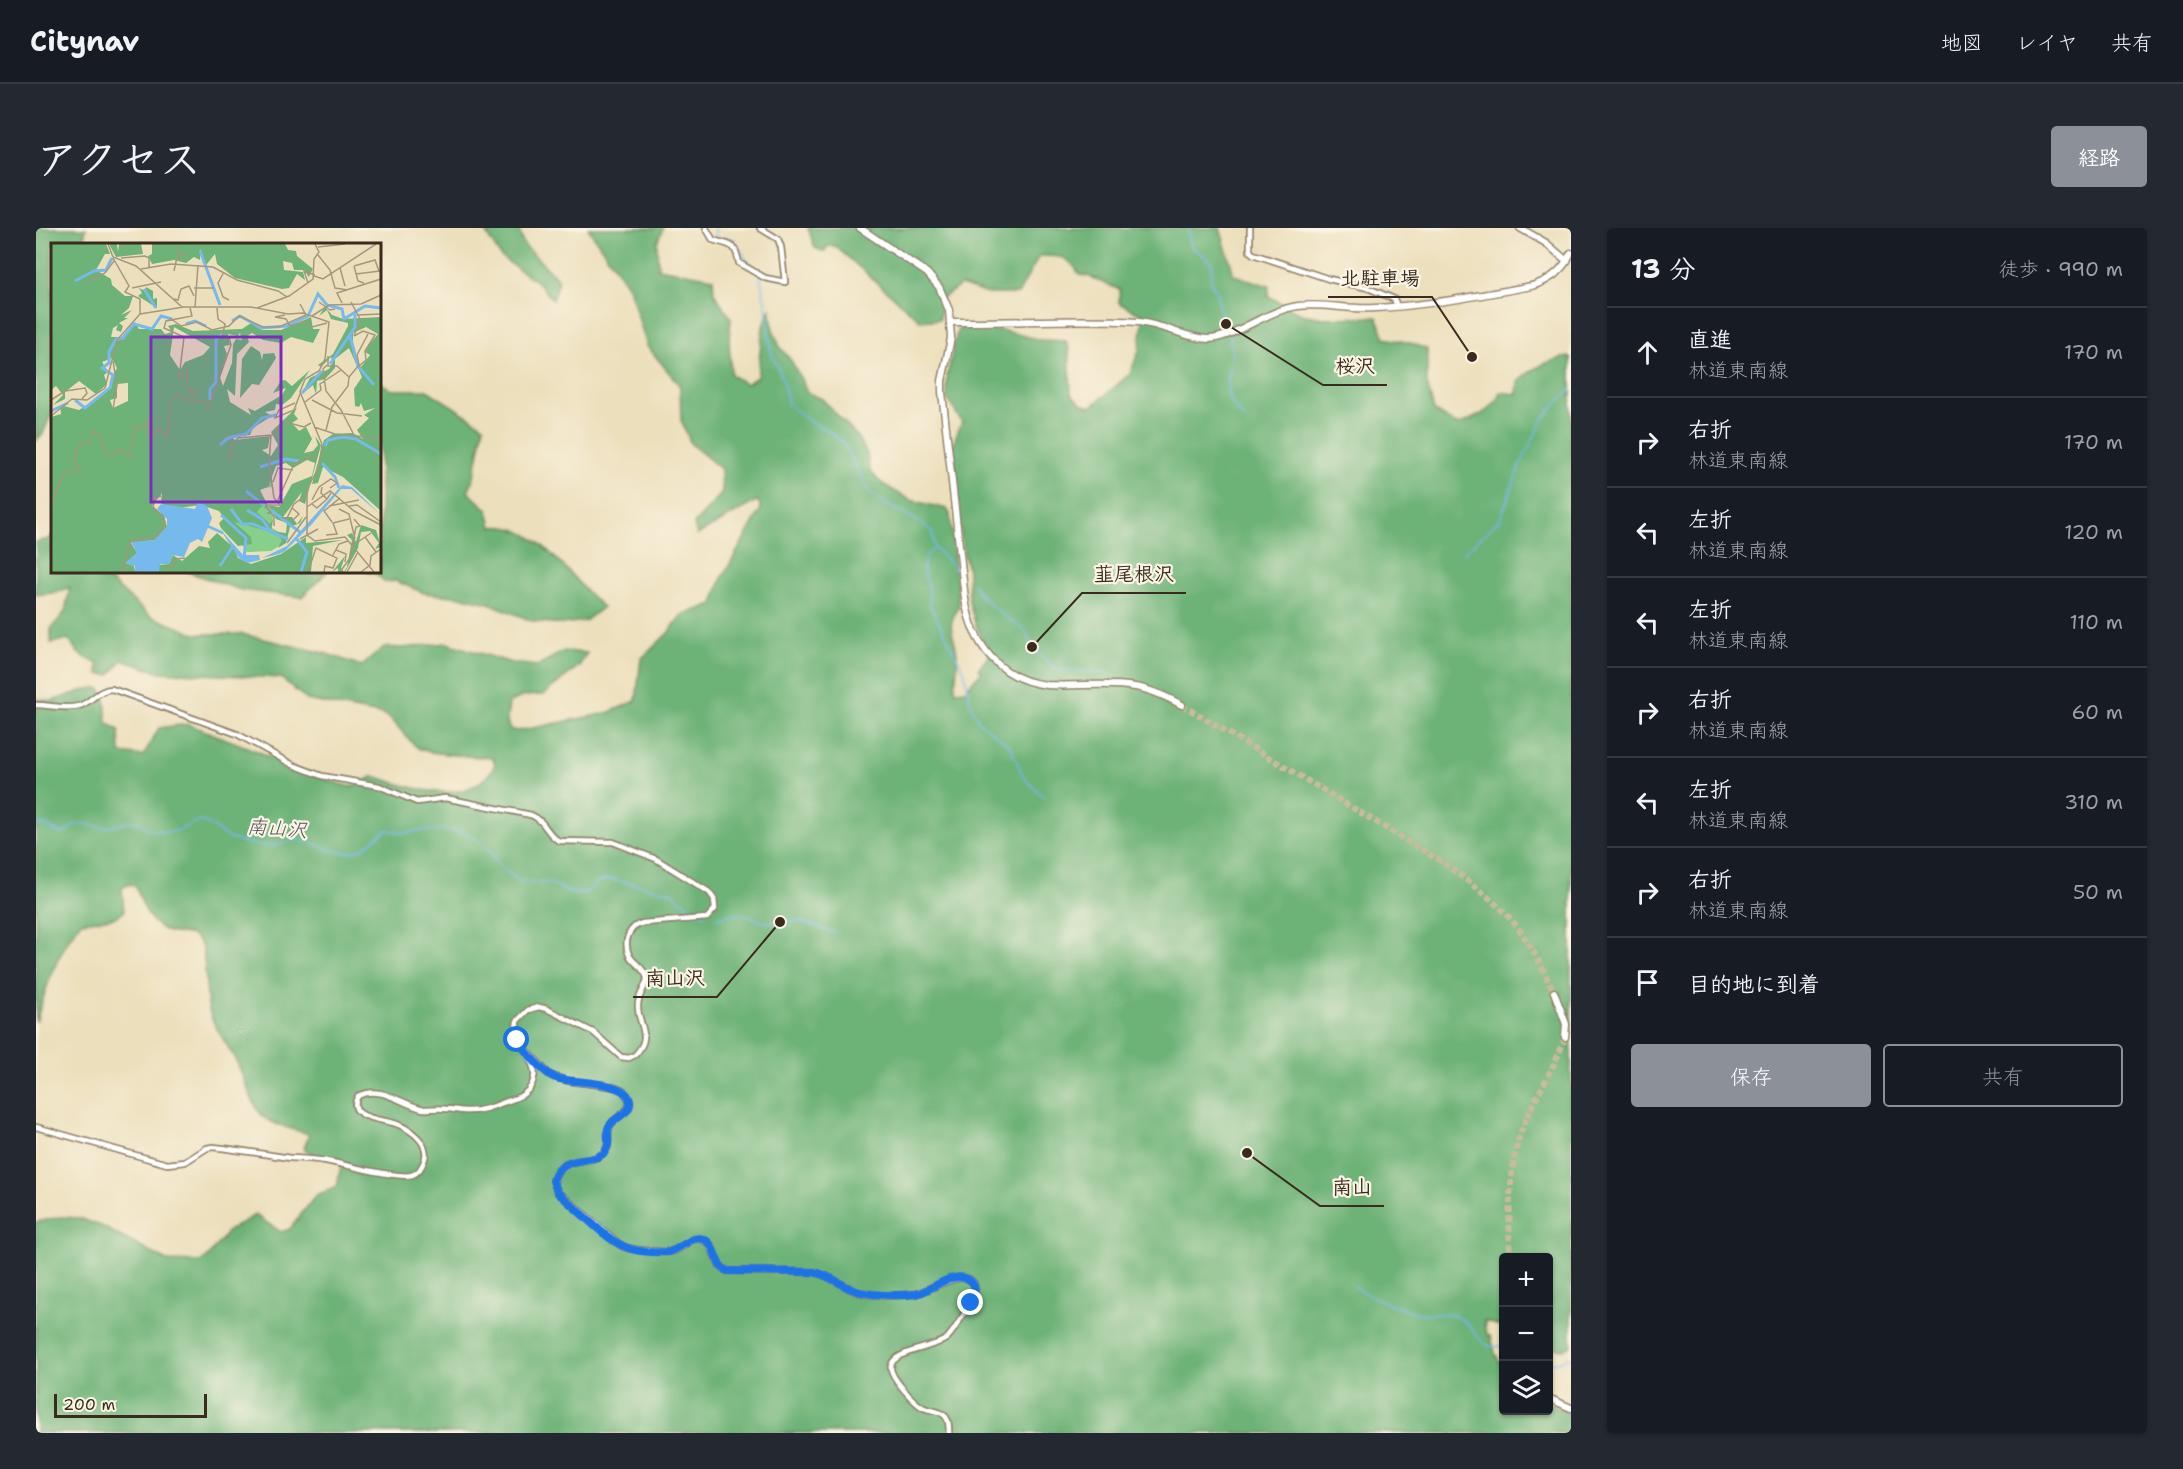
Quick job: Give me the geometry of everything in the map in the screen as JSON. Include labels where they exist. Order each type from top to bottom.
[{"type":"street","points":[[706,228],[713,240],[731,244],[739,263],[765,278],[785,282],[778,238],[760,228]]},
{"type":"street","points":[[860,228],[921,268],[934,280],[944,295],[951,322],[951,338],[942,381],[942,392],[964,599],[971,627],[982,648],[999,665],[1028,681],[1049,685],[1119,685],[1151,691],[1182,705]]},
{"type":"street","points":[[1250,228],[1250,251],[1253,254],[1329,279],[1368,288],[1394,299],[1397,306]]},
{"type":"street","points":[[1520,228],[1546,243],[1567,261]]},
{"type":"street","points":[[951,322],[1112,321],[1159,326],[1211,339],[1272,313],[1297,306],[1362,309],[1532,286],[1546,282],[1555,275],[1571,253]]},
{"type":"street","points":[[36,705],[72,707],[83,704],[102,691],[112,690],[237,734],[293,765],[321,776],[379,786],[417,802],[445,798],[536,817],[542,820],[554,838],[559,841],[607,841],[656,859],[709,892],[715,903],[713,912],[707,918],[643,923],[630,931],[627,940],[629,954],[643,969],[647,978],[638,1006],[644,1028],[644,1038],[636,1055],[628,1058],[621,1057],[585,1027],[543,1007],[528,1010],[517,1021],[517,1040],[553,1077],[616,1087],[623,1090],[630,1102],[628,1109],[610,1124],[605,1152],[595,1158],[569,1162],[556,1174],[553,1181],[558,1193],[624,1247],[668,1252],[694,1239],[701,1239],[709,1242],[719,1264],[727,1271],[814,1272],[826,1275],[853,1290],[866,1293],[911,1294],[957,1278],[970,1281],[975,1288],[974,1298],[950,1336],[936,1344],[898,1356],[891,1365],[893,1377],[918,1404],[946,1417],[949,1433]]},
{"type":"street","points":[[1554,992],[1566,1024],[1565,1037]]},
{"type":"street","points":[[36,1127],[167,1164],[185,1162],[207,1148],[213,1147],[331,1162],[410,1176],[417,1172],[425,1158],[425,1148],[422,1142],[400,1125],[365,1116],[356,1106],[358,1096],[366,1093],[384,1094],[426,1109],[448,1108],[468,1111],[490,1108],[520,1098],[533,1082],[534,1073],[525,1050]]},
{"type":"street","points":[[1553,1400],[1571,1408]]},
{"type":"green space","points":[[36,228],[86,228],[83,243],[51,243],[51,415],[43,433],[36,441]]},
{"type":"green space","points":[[483,228],[518,228],[524,245],[559,280],[553,300],[537,282],[501,257]]},
{"type":"green space","points":[[588,228],[663,228],[657,243],[658,268],[713,278],[714,293],[731,318],[729,341],[731,375],[746,384],[757,377],[763,327],[770,309],[773,330],[780,347],[792,362],[808,393],[822,399],[857,436],[867,454],[870,471],[881,483],[910,500],[947,509],[950,514],[959,606],[954,614],[951,627],[957,657],[955,691],[965,690],[982,671],[978,669],[990,655],[976,626],[969,602],[968,570],[962,547],[953,443],[962,422],[947,399],[947,375],[958,329],[1000,330],[1041,340],[1066,341],[1069,349],[1071,394],[1082,404],[1091,407],[1130,374],[1139,351],[1144,316],[1119,303],[1120,290],[1088,276],[1080,275],[1068,260],[1053,256],[1039,256],[1018,294],[988,294],[961,285],[941,299],[940,319],[921,321],[835,246],[828,246],[824,252],[815,248],[808,228],[1220,228],[1234,275],[1269,286],[1268,296],[1301,314],[1324,318],[1377,317],[1385,338],[1427,349],[1427,384],[1434,411],[1458,425],[1489,409],[1500,392],[1517,394],[1518,382],[1535,369],[1549,362],[1571,357],[1571,1346],[1563,1349],[1553,1348],[1553,1253],[1499,1253],[1499,1326],[1484,1321],[1486,1333],[1491,1337],[1499,1361],[1499,1415],[1553,1415],[1553,1405],[1571,1415],[1571,1433],[36,1433],[36,1222],[60,1217],[79,1218],[101,1226],[167,1261],[201,1262],[207,1258],[229,1230],[255,1215],[281,1232],[290,1229],[316,1195],[337,1187],[342,1160],[315,1156],[304,1149],[309,1134],[275,1124],[262,1115],[210,1013],[202,947],[190,935],[172,933],[160,928],[150,918],[136,887],[130,884],[122,888],[124,912],[113,918],[81,922],[73,933],[54,969],[36,1022],[36,699],[52,701],[87,689],[99,688],[105,697],[107,723],[119,730],[120,753],[143,756],[159,728],[188,724],[262,753],[296,770],[351,787],[374,776],[422,790],[456,791],[471,787],[484,779],[495,765],[493,758],[443,754],[418,748],[385,715],[307,700],[281,678],[158,672],[122,660],[110,675],[98,674],[98,664],[79,654],[68,639],[51,643],[51,629],[65,612],[70,587],[59,592],[36,595],[36,542],[51,536],[51,573],[101,573],[150,616],[195,634],[242,634],[324,653],[362,666],[384,647],[403,648],[447,643],[512,663],[537,666],[564,651],[587,653],[579,666],[543,695],[523,696],[509,703],[507,720],[509,729],[518,731],[607,713],[636,701],[641,659],[668,633],[681,616],[713,604],[721,580],[761,509],[758,500],[697,535],[694,524],[722,493],[721,469],[691,444],[681,420],[680,386],[647,346],[629,288]]},
{"type":"green space","points":[[381,383],[392,390],[427,390],[484,426],[474,476],[468,492],[488,510],[492,527],[509,528],[524,533],[539,543],[603,607],[585,621],[562,624],[532,621],[489,603],[463,597],[424,593],[396,581],[385,582],[375,573],[381,573]]},
{"type":"green space","points":[[191,573],[326,573],[302,597],[241,590]]},
{"type":"waterway","points":[[715,228],[715,236],[719,239],[729,238],[735,241],[745,258],[758,273]]},
{"type":"waterway","points":[[1189,228],[1192,247],[1212,264],[1211,283],[1218,294],[1219,309],[1229,330]]},
{"type":"waterway","points":[[760,277],[766,305],[771,352],[783,380],[788,404],[809,421],[842,441],[869,492],[932,531],[935,548],[958,572]]},
{"type":"waterway","points":[[1230,335],[1232,357],[1227,386],[1228,395],[1245,420]]},
{"type":"waterway","points":[[1464,553],[1500,519],[1521,463],[1543,420],[1557,402],[1571,390]]},
{"type":"waterway","points":[[934,549],[926,556],[923,569],[929,589],[930,605],[965,673],[970,702],[978,721],[1010,746],[1024,778],[1044,797]]},
{"type":"waterway","points":[[973,583],[979,594],[994,608],[1026,632],[1034,650],[1056,669],[1111,674]]},
{"type":"waterway","name":"南山沢","points":[[36,824],[47,826],[61,834],[74,824],[107,827],[136,821],[151,829],[167,832],[179,830],[200,821],[231,839],[248,843],[272,845],[298,840],[342,852],[357,851],[387,830],[404,833],[422,830],[451,830],[470,835],[492,854],[499,866],[521,882],[550,883],[573,894],[581,894],[587,892],[598,882],[610,879],[671,892],[696,912],[706,915]]},
{"type":"waterway","name":"南山沢","points":[[717,918],[742,914],[763,922],[800,921],[836,932]]},
{"type":"waterway","points":[[1353,1286],[1375,1298],[1411,1311],[1454,1316],[1463,1320],[1484,1343],[1489,1346],[1499,1346]]},
{"type":"waterway","points":[[1550,1361],[1555,1363],[1571,1357]]},
{"type":"tunnel","points":[[1182,705],[1444,863],[1472,884],[1515,924],[1531,948],[1554,992]]},
{"type":"tunnel","points":[[1510,1253],[1510,1192],[1517,1144],[1527,1117],[1565,1037]]},
{"type":"place","name":"桜沢","points":[[1226,324]]},
{"type":"place","name":"北駐車場","points":[[1472,357]]},
{"type":"place","name":"韮尾根沢","points":[[1032,647]]},
{"type":"place","name":"南山沢","points":[[780,922]]},
{"type":"place","name":"南山","points":[[1247,1153]]},
{"type":"route","points":[[517,1040],[547,1073],[557,1079],[616,1087],[626,1093],[630,1106],[610,1124],[605,1152],[595,1158],[569,1162],[559,1170],[553,1181],[558,1193],[620,1245],[639,1250],[668,1252],[694,1239],[701,1239],[709,1242],[717,1262],[727,1271],[814,1272],[826,1275],[853,1290],[866,1293],[919,1293],[960,1277],[968,1279],[974,1286],[975,1295],[971,1303]]}]
